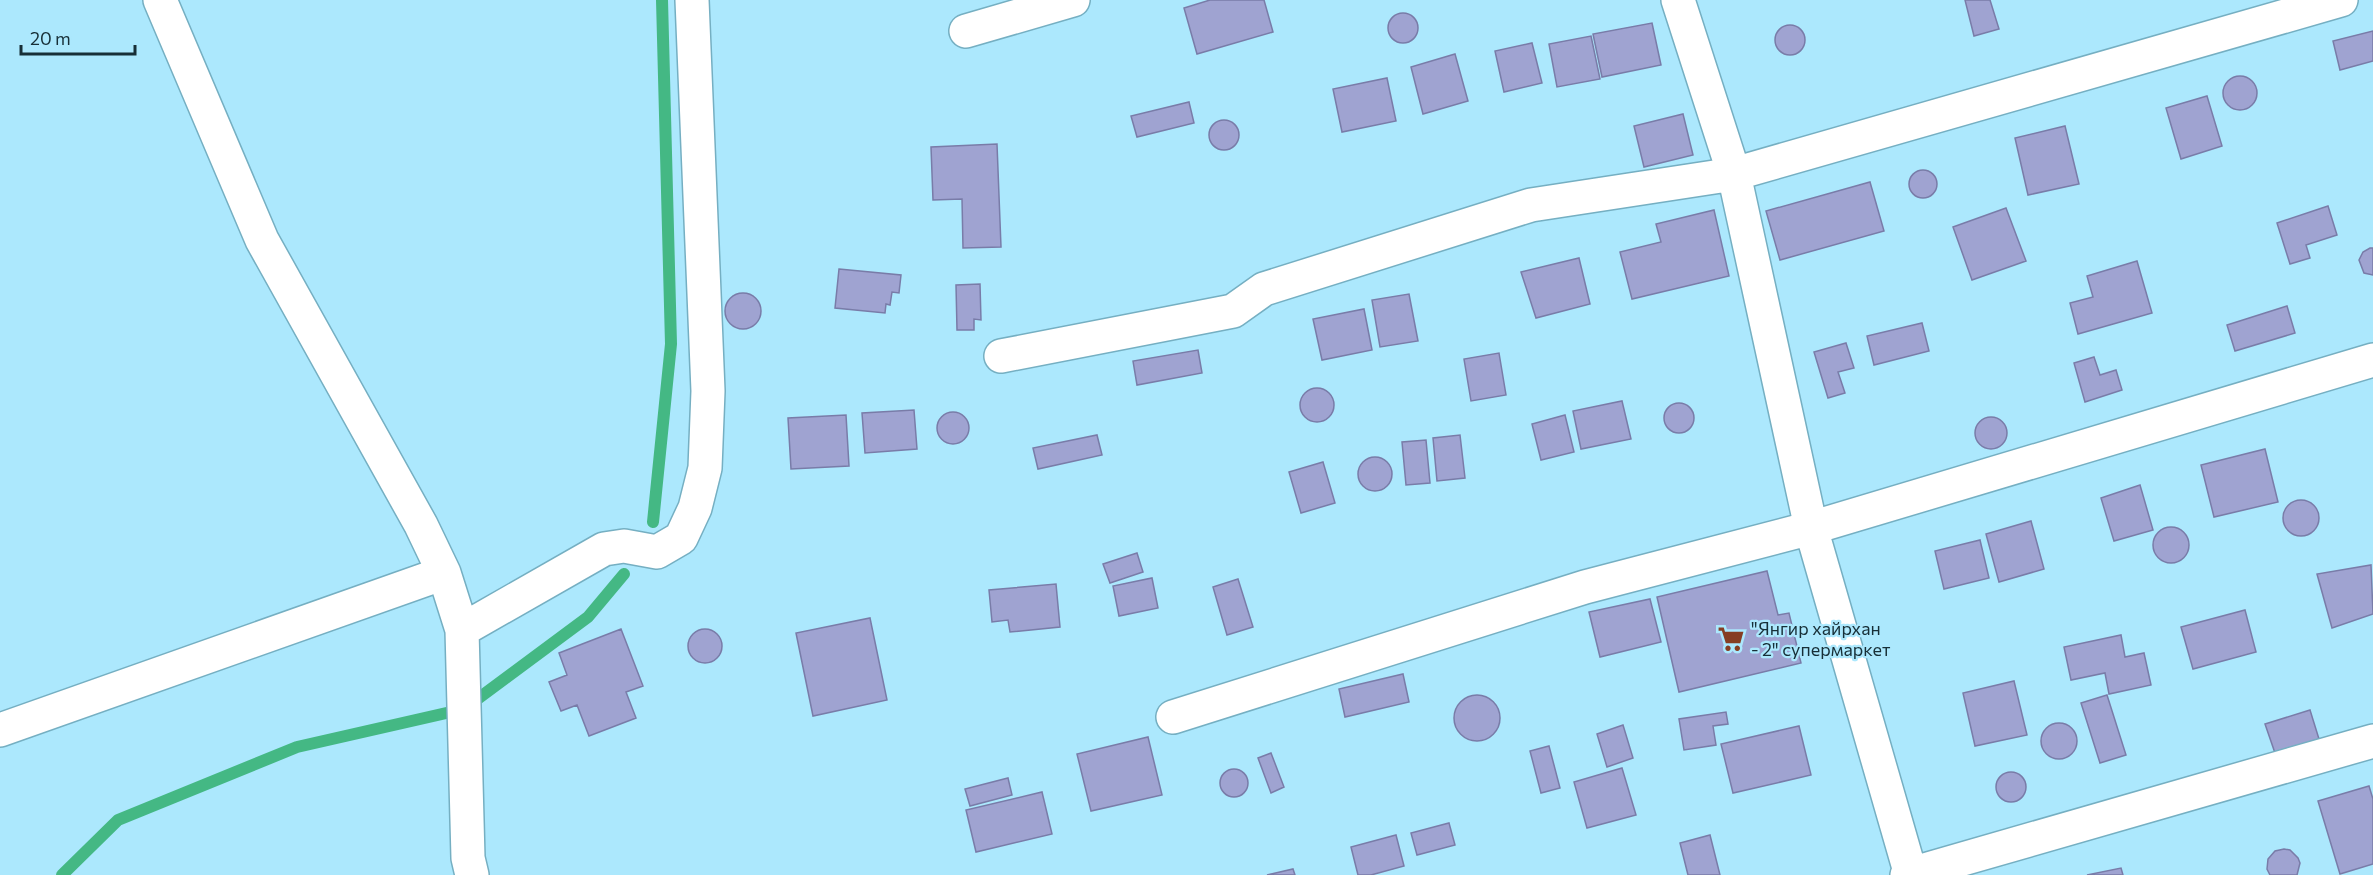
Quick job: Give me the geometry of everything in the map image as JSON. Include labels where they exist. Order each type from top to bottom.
[{"type":"street","points":[[160,0],[262,240],[416,516],[444,573],[462,630],[468,858],[472,875]]},
{"type":"street","points":[[462,630],[603,549],[624,546],[657,552],[681,538],[695,508],[705,468],[708,391],[692,0]]},
{"type":"street","points":[[966,31],[1073,0]]},
{"type":"street","points":[[1678,0],[1734,174],[1811,528],[1910,875],[2373,741]]},
{"type":"street","points":[[1001,356],[1233,310],[1264,289],[1531,205],[1734,174],[2341,0]]},
{"type":"street","points":[[1173,717],[1586,587],[1811,528],[2373,360]]},
{"type":"street","points":[[0,730],[444,573]]},
{"type":"building","points":[[1210,0],[1264,0],[1273,32],[1197,54],[1184,8]]},
{"type":"building","points":[[1965,0],[1990,0],[1999,29],[1974,36]]},
{"type":"building","points":[[1403,13],[1414,17],[1418,28],[1414,39],[1403,43],[1392,39],[1388,28],[1392,17]]},
{"type":"building","points":[[1652,23],[1661,65],[1602,77],[1593,34]]},
{"type":"building","points":[[1790,25],[1801,29],[1805,40],[1801,51],[1790,55],[1779,51],[1775,40],[1779,29]]},
{"type":"building","points":[[2373,31],[2373,61],[2340,70],[2333,41]]},
{"type":"building","points":[[1591,36],[1600,79],[1557,87],[1549,44]]},
{"type":"building","points":[[1532,43],[1542,83],[1504,92],[1495,51]]},
{"type":"building","points":[[1455,54],[1468,101],[1423,114],[1411,67]]},
{"type":"building","points":[[2240,76],[2252,81],[2257,93],[2252,105],[2240,110],[2228,105],[2223,93],[2228,81]]},
{"type":"building","points":[[1387,78],[1396,121],[1342,132],[1333,89]]},
{"type":"building","points":[[2207,96],[2222,146],[2181,159],[2166,108]]},
{"type":"building","points":[[1189,102],[1194,123],[1137,137],[1131,116]]},
{"type":"building","points":[[1683,114],[1693,155],[1644,167],[1634,126]]},
{"type":"building","points":[[1224,120],[1235,124],[1239,135],[1235,146],[1224,150],[1213,146],[1209,135],[1213,124]]},
{"type":"building","points":[[2065,126],[2079,184],[2028,195],[2015,138]]},
{"type":"building","points":[[997,144],[1001,247],[963,248],[962,199],[933,200],[931,147]]},
{"type":"building","points":[[1923,170],[1933,174],[1937,184],[1933,194],[1923,198],[1913,194],[1909,184],[1913,174]]},
{"type":"building","points":[[1870,182],[1884,231],[1780,260],[1766,211]]},
{"type":"building","points":[[2328,206],[2337,235],[2306,245],[2310,258],[2290,264],[2277,223]]},
{"type":"building","points":[[2006,208],[2026,261],[1972,280],[1953,227]]},
{"type":"building","points":[[1714,210],[1729,276],[1632,299],[1620,252],[1661,242],[1656,224]]},
{"type":"building","points":[[2373,248],[2373,275],[2364,273],[2359,260],[2363,252]]},
{"type":"building","points":[[1579,258],[1590,304],[1536,318],[1521,272]]},
{"type":"building","points":[[2137,261],[2152,313],[2078,334],[2070,303],[2093,297],[2087,276]]},
{"type":"building","points":[[839,269],[901,275],[899,293],[892,292],[890,305],[886,304],[885,313],[835,308]]},
{"type":"building","points":[[980,284],[981,320],[974,319],[974,330],[957,330],[956,285]]},
{"type":"building","points":[[743,293],[756,298],[761,311],[756,324],[743,329],[730,324],[725,311],[730,298]]},
{"type":"building","points":[[1409,294],[1418,341],[1380,347],[1372,300]]},
{"type":"building","points":[[2287,306],[2295,333],[2235,351],[2227,325]]},
{"type":"building","points":[[1364,309],[1372,350],[1322,360],[1313,319]]},
{"type":"building","points":[[1922,323],[1929,351],[1874,365],[1867,336]]},
{"type":"building","points":[[1846,343],[1854,368],[1838,372],[1845,393],[1828,398],[1814,352]]},
{"type":"building","points":[[1198,350],[1202,373],[1137,385],[1133,361]]},
{"type":"building","points":[[1499,353],[1506,395],[1471,401],[1464,359]]},
{"type":"building","points":[[2094,357],[2100,375],[2116,370],[2122,390],[2085,402],[2074,363]]},
{"type":"building","points":[[1317,388],[1329,393],[1334,405],[1329,417],[1317,422],[1305,417],[1300,405],[1305,393]]},
{"type":"building","points":[[1622,401],[1631,439],[1581,449],[1573,411]]},
{"type":"building","points":[[1679,403],[1690,407],[1694,418],[1690,429],[1679,433],[1668,429],[1664,418],[1668,407]]},
{"type":"building","points":[[914,410],[917,449],[865,453],[862,413]]},
{"type":"building","points":[[953,412],[964,417],[969,428],[964,439],[953,444],[942,439],[937,428],[942,417]]},
{"type":"building","points":[[846,415],[849,466],[791,469],[788,418]]},
{"type":"building","points":[[1565,415],[1574,452],[1541,460],[1532,424]]},
{"type":"building","points":[[1991,417],[2002,422],[2007,433],[2002,444],[1991,449],[1980,444],[1975,433],[1980,422]]},
{"type":"building","points":[[1097,435],[1102,455],[1038,469],[1033,448]]},
{"type":"building","points":[[1460,435],[1465,478],[1437,481],[1433,438]]},
{"type":"building","points":[[1426,440],[1430,483],[1406,485],[1402,442]]},
{"type":"building","points":[[2265,449],[2278,502],[2214,517],[2201,465]]},
{"type":"building","points":[[1375,457],[1387,462],[1392,474],[1387,486],[1375,491],[1363,486],[1358,474],[1363,462]]},
{"type":"building","points":[[1323,462],[1335,503],[1301,513],[1289,472]]},
{"type":"building","points":[[2140,485],[2153,530],[2114,541],[2101,498]]},
{"type":"building","points":[[2301,500],[2314,505],[2319,518],[2314,531],[2301,536],[2288,531],[2283,518],[2288,505]]},
{"type":"building","points":[[2031,521],[2044,569],[1999,582],[1986,534]]},
{"type":"building","points":[[2171,527],[2184,532],[2189,545],[2184,558],[2171,563],[2158,558],[2153,545],[2158,532]]},
{"type":"building","points":[[1980,540],[1989,578],[1944,589],[1935,551]]},
{"type":"building","points":[[1137,553],[1143,572],[1110,583],[1103,564]]},
{"type":"building","points":[[2371,565],[2373,614],[2332,628],[2317,574]]},
{"type":"building","name":"\"Янгир хайрхан - 2\" супермаркет","points":[[1767,571],[1778,615],[1789,613],[1801,663],[1679,692],[1657,597]]},
{"type":"building","points":[[1152,578],[1158,608],[1119,616],[1113,586]]},
{"type":"building","points":[[1238,579],[1253,627],[1227,635],[1213,587]]},
{"type":"building","points":[[1056,584],[1060,627],[1010,632],[1008,620],[992,622],[989,590]]},
{"type":"building","points":[[1650,599],[1661,642],[1600,657],[1589,612]]},
{"type":"building","points":[[2245,610],[2256,652],[2193,669],[2181,627]]},
{"type":"building","points":[[870,618],[887,700],[813,716],[796,633]]},
{"type":"building","points":[[621,629],[643,686],[626,692],[636,718],[589,736],[577,705],[561,711],[549,682],[567,675],[559,653]]},
{"type":"building","points":[[705,629],[717,634],[722,646],[717,658],[705,663],[693,658],[688,646],[693,634]]},
{"type":"building","points":[[2121,635],[2125,657],[2144,653],[2151,685],[2109,694],[2105,673],[2071,680],[2064,647]]},
{"type":"building","points":[[1403,674],[1409,702],[1345,717],[1339,689]]},
{"type":"building","points":[[2014,681],[2027,735],[1975,746],[1963,693]]},
{"type":"building","points":[[1477,695],[1493,702],[1500,718],[1493,734],[1477,741],[1461,734],[1454,718],[1461,702]]},
{"type":"building","points":[[2107,695],[2126,755],[2100,763],[2081,703]]},
{"type":"building","points":[[2310,710],[2319,739],[2275,753],[2265,724]]},
{"type":"building","points":[[1726,712],[1728,724],[1713,726],[1716,745],[1684,750],[1679,719]]},
{"type":"building","points":[[2059,723],[2072,728],[2077,741],[2072,754],[2059,759],[2046,754],[2041,741],[2046,728]]},
{"type":"building","points":[[1623,725],[1633,758],[1607,767],[1597,734]]},
{"type":"building","points":[[1799,726],[1811,775],[1733,793],[1721,744]]},
{"type":"building","points":[[1148,737],[1162,795],[1091,811],[1077,754]]},
{"type":"building","points":[[1549,746],[1560,788],[1541,793],[1530,751]]},
{"type":"building","points":[[1271,753],[1284,787],[1271,793],[1258,758]]},
{"type":"building","points":[[1622,768],[1636,815],[1587,828],[1574,782]]},
{"type":"building","points":[[1234,769],[1244,773],[1248,783],[1244,793],[1234,797],[1224,793],[1220,783],[1224,773]]},
{"type":"building","points":[[2011,772],[2022,776],[2026,787],[2022,798],[2011,802],[2000,798],[1996,787],[2000,776]]},
{"type":"building","points":[[1008,778],[1012,795],[970,806],[965,789]]},
{"type":"building","points":[[2369,786],[2373,799],[2373,864],[2340,874],[2318,801]]},
{"type":"building","points":[[1042,792],[1052,834],[976,852],[966,810]]},
{"type":"building","points":[[1449,823],[1455,845],[1417,855],[1411,833]]},
{"type":"building","points":[[1396,835],[1404,866],[1371,875],[1358,875],[1351,847]]},
{"type":"building","points":[[1710,835],[1720,875],[1688,875],[1680,843]]},
{"type":"building","points":[[2290,850],[2298,858],[2300,863],[2297,875],[2270,875],[2267,869],[2268,859],[2275,851]]},
{"type":"building","points":[[2121,868],[2123,875],[2087,875]]},
{"type":"building","points":[[1293,869],[1295,875],[1267,875]]},
{"type":"waterway","points":[[653,522],[671,344],[662,0]]},
{"type":"waterway","points":[[62,875],[118,820],[297,747],[464,709],[588,617],[624,574]]},
{"type":"place","name":"\"Янгир хайрхан - 2\" супермаркет","points":[[1731,639]]}]
